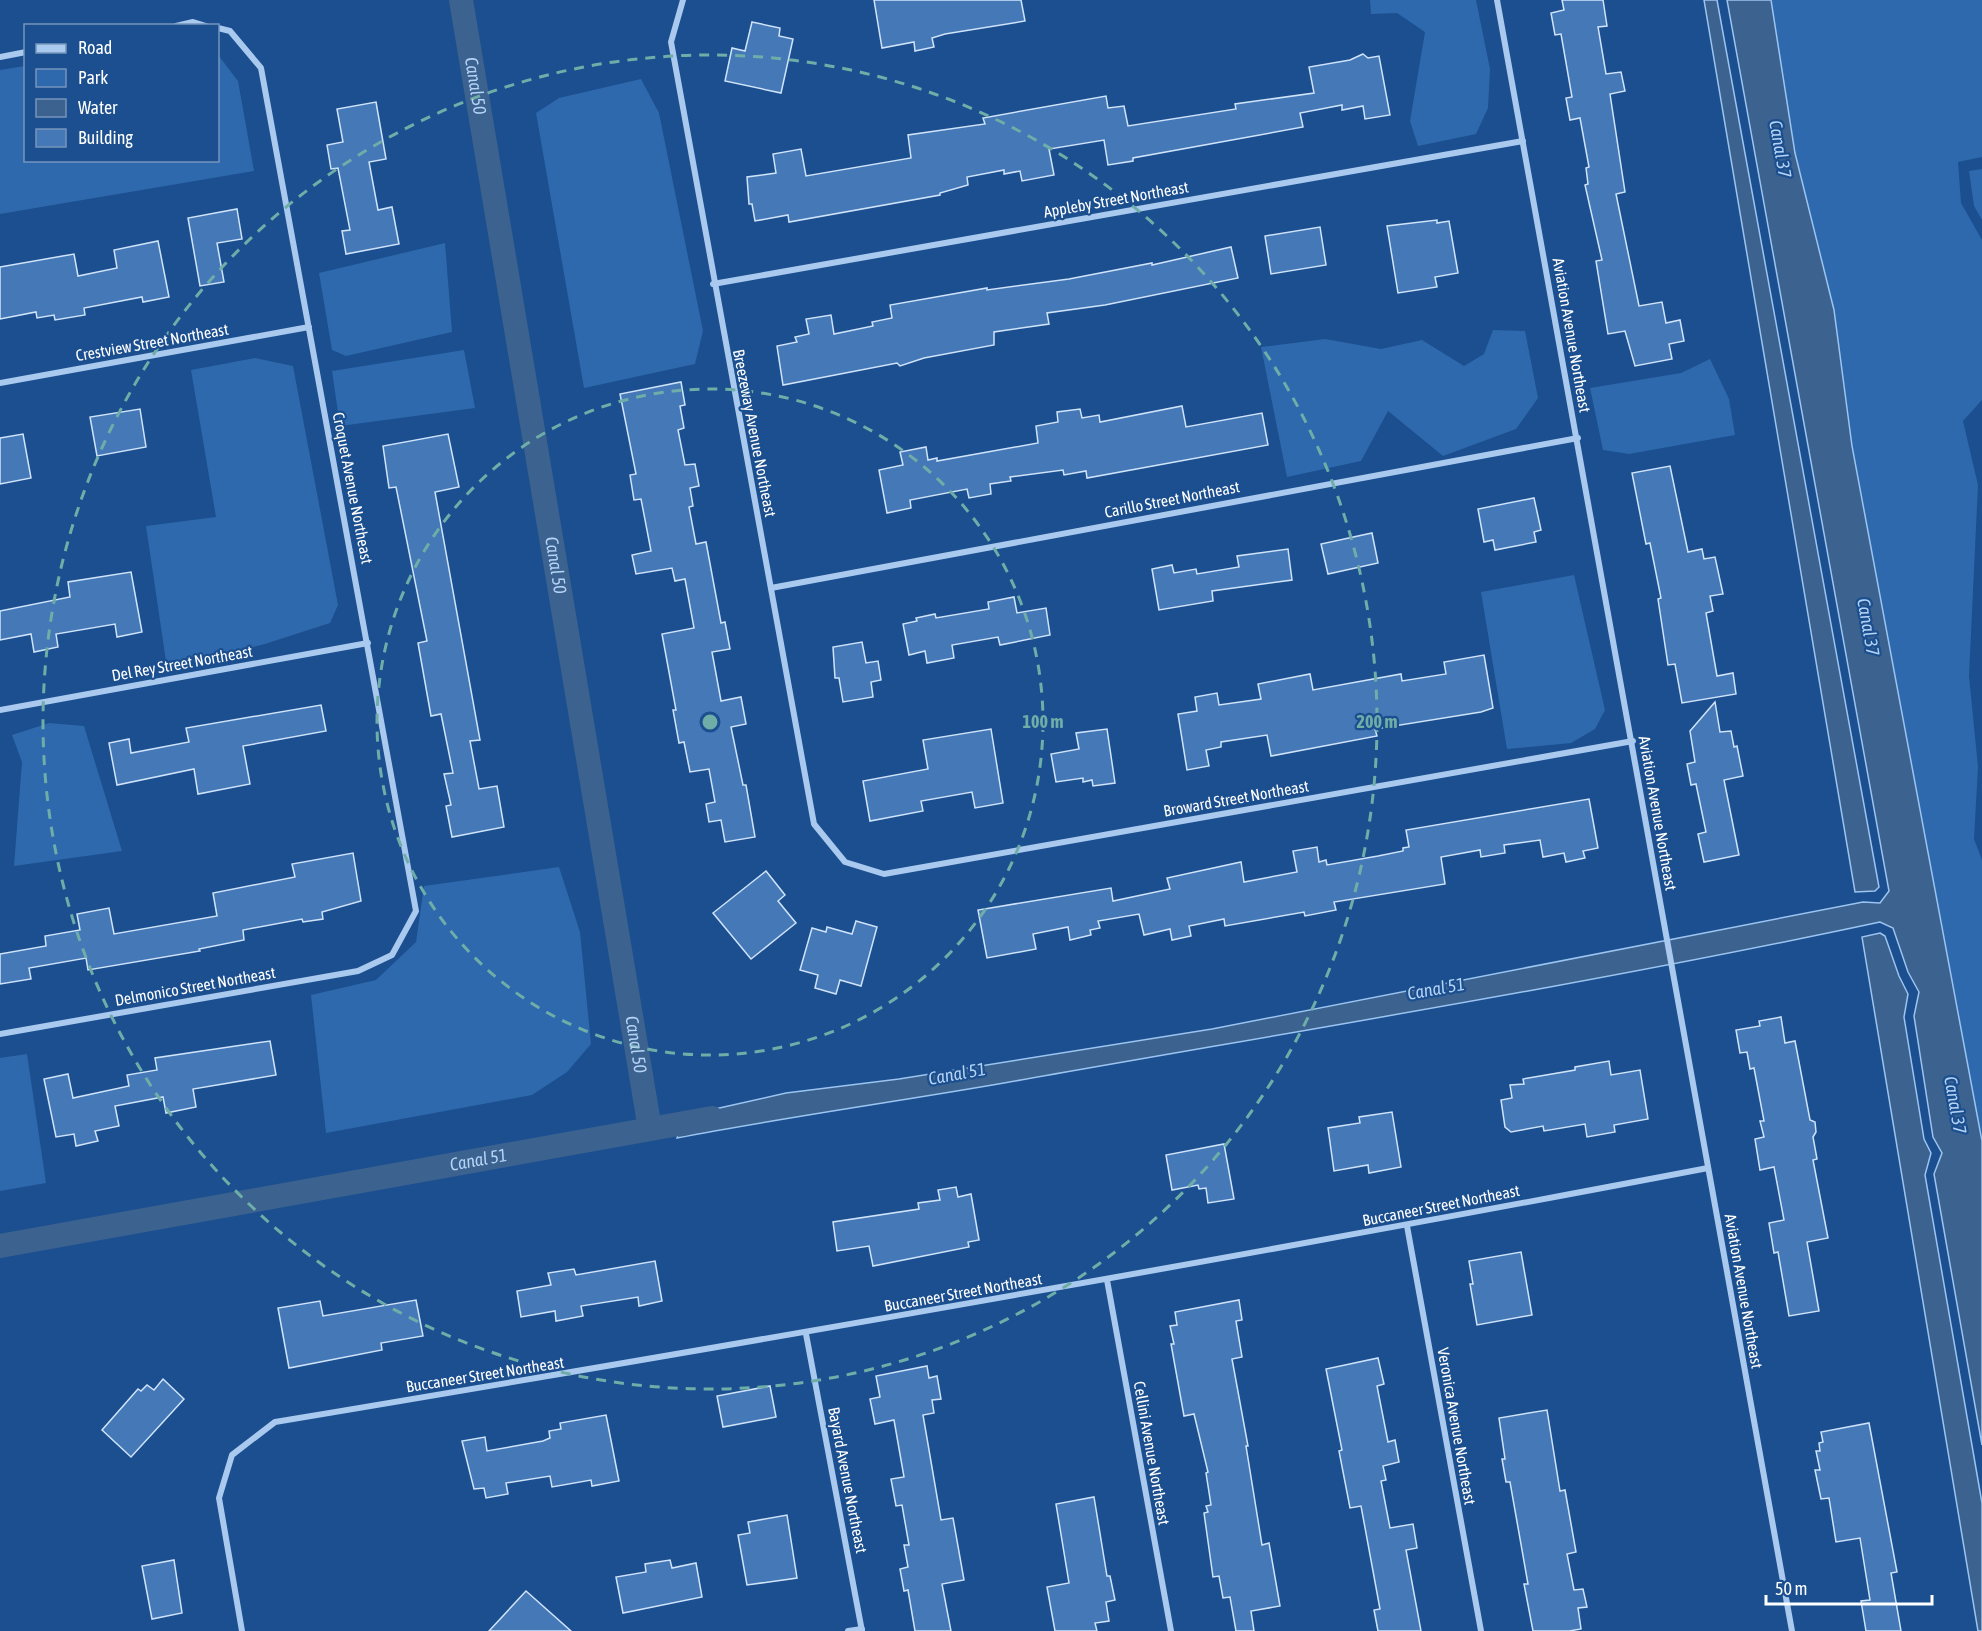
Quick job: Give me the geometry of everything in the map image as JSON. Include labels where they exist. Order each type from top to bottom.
[{"type":"street","name":"Breezeway Avenue Northeast","points":[[683,0],[671,42],[713,284],[814,824],[845,862]]},
{"type":"street","name":"Aviation Avenue Northeast","points":[[1497,0],[1633,741],[1659,899],[1792,1631]]},
{"type":"street","points":[[184,24],[193,22],[200,24]]},
{"type":"street","name":"Croquet Avenue Northeast","points":[[219,28],[230,31],[261,68],[416,911],[392,955]]},
{"type":"street","points":[[0,57],[24,52]]},
{"type":"street","name":"Appleby Street Northeast","points":[[713,284],[1523,141]]},
{"type":"street","name":"Crestview Street Northeast","points":[[0,383],[309,327]]},
{"type":"street","name":"Carillo Street Northeast","points":[[771,588],[1578,438]]},
{"type":"street","name":"Del Rey Street Northeast","points":[[0,710],[368,643]]},
{"type":"street","name":"Broward Street Northeast","points":[[845,862],[884,874],[1633,741]]},
{"type":"street","name":"Delmonico Street Northeast","points":[[0,1034],[358,971],[392,955]]},
{"type":"street","name":"Buccaneer Street Northeast","points":[[242,1631],[219,1498],[232,1455],[275,1422],[807,1334],[1407,1226],[1708,1168]]},
{"type":"street","name":"Veronica Avenue Northeast","points":[[1407,1226],[1481,1631]]},
{"type":"street","name":"Cellini Avenue Northeast","points":[[1107,1280],[1171,1631]]},
{"type":"street","name":"Bayard Avenue Northeast","points":[[807,1334],[862,1630]]},
{"type":"street","points":[[848,1631],[862,1630]]},
{"type":"green space","points":[[1370,0],[1476,0],[1490,69],[1488,108],[1476,134],[1418,146],[1410,121],[1425,32],[1397,13],[1371,14]]},
{"type":"green space","points":[[1771,0],[1982,0],[1982,157],[1958,162],[1961,203],[1982,240],[1982,400],[1963,421],[1978,485],[1969,676],[1978,767],[1974,839],[1982,860],[1982,1141],[1852,446],[1834,310],[1795,153]]},
{"type":"green space","points":[[219,56],[238,81],[254,171],[0,214],[0,70],[24,66],[24,162],[219,162]]},
{"type":"green space","points":[[641,79],[659,113],[703,331],[695,364],[584,388],[536,113],[559,98]]},
{"type":"green space","points":[[1982,169],[1982,220],[1974,206],[1969,171]]},
{"type":"green space","points":[[445,243],[452,332],[346,356],[332,350],[319,273]]},
{"type":"green space","points":[[1493,330],[1525,331],[1538,398],[1516,429],[1443,456],[1388,411],[1361,461],[1287,477],[1261,347],[1325,339],[1381,349],[1422,340],[1464,366],[1484,354]]},
{"type":"green space","points":[[464,350],[475,408],[340,426],[332,371]]},
{"type":"green space","points":[[255,358],[293,366],[338,605],[330,623],[265,644],[167,668],[146,526],[216,517],[191,370]]},
{"type":"green space","points":[[1710,359],[1729,399],[1735,435],[1629,454],[1603,450],[1590,388],[1681,373]]},
{"type":"green space","points":[[1574,575],[1605,710],[1595,729],[1571,743],[1507,749],[1481,592]]},
{"type":"green space","points":[[49,723],[84,726],[122,851],[14,866],[22,762],[12,735]]},
{"type":"green space","points":[[559,867],[580,932],[591,1044],[567,1072],[532,1095],[326,1133],[311,995],[376,980],[416,942],[424,886]]},
{"type":"green space","points":[[27,1054],[46,1183],[0,1191],[0,1058]]},
{"type":"water","points":[[1704,0],[1717,0],[1879,887],[1875,891],[1855,892]]},
{"type":"water","name":"Canal 37","points":[[1727,0],[1771,0],[1795,153],[1834,310],[1852,446],[1982,1141],[1982,1445],[1934,1174],[1942,1153],[1933,1137],[1914,1016],[1919,992],[1908,972],[1893,928],[1880,922],[1662,966],[1443,1006],[677,1138],[684,1116],[786,1093],[899,1079],[1212,1029],[1863,902],[1880,903],[1889,891]]},
{"type":"water","points":[[1880,933],[1885,936],[1908,994],[1904,1017],[1924,1139],[1931,1153],[1925,1175],[1982,1503],[1982,1631],[1978,1631],[1862,937]]},
{"type":"building","points":[[874,0],[1021,0],[1025,21],[945,34],[932,38],[934,47],[915,51],[914,42],[882,48]]},
{"type":"building","points":[[1562,0],[1603,0],[1607,26],[1598,27],[1606,74],[1621,72],[1625,91],[1610,94],[1625,192],[1616,194],[1639,306],[1662,302],[1666,323],[1680,320],[1684,341],[1669,344],[1672,359],[1635,366],[1625,331],[1608,334],[1596,261],[1602,260],[1585,185],[1588,184],[1586,168],[1589,167],[1580,118],[1570,120],[1566,98],[1572,97],[1561,34],[1555,35],[1551,13],[1564,10]]},
{"type":"building","points":[[752,22],[780,28],[779,36],[793,39],[781,93],[725,81],[732,48],[745,51]]},
{"type":"building","points":[[1363,54],[1368,58],[1379,56],[1390,115],[1365,119],[1363,106],[1342,110],[1342,105],[1300,113],[1303,127],[1133,158],[1133,161],[1108,165],[1104,140],[1049,149],[1054,175],[1022,181],[1020,171],[1004,174],[1004,170],[967,177],[968,185],[940,193],[940,195],[789,222],[788,215],[755,221],[752,204],[749,204],[747,177],[776,173],[773,154],[801,149],[806,176],[911,158],[908,135],[985,124],[983,118],[1106,96],[1108,108],[1124,106],[1128,126],[1236,109],[1235,104],[1314,93],[1309,67],[1350,60]]},
{"type":"building","points":[[376,102],[386,159],[369,162],[378,210],[392,207],[399,244],[346,254],[342,231],[350,230],[338,168],[331,169],[327,145],[343,142],[337,109]]},
{"type":"building","points":[[237,209],[242,239],[217,243],[224,282],[200,286],[188,218]]},
{"type":"building","points":[[1437,220],[1437,223],[1449,221],[1458,273],[1435,277],[1437,287],[1398,293],[1387,226]]},
{"type":"building","points":[[1320,227],[1326,265],[1271,274],[1265,236]]},
{"type":"building","points":[[158,241],[169,297],[143,302],[142,297],[84,308],[85,315],[55,320],[54,315],[37,318],[36,312],[0,319],[0,267],[74,254],[78,276],[117,268],[114,250]]},
{"type":"building","points":[[1231,247],[1238,278],[1105,305],[1047,313],[1049,324],[994,332],[994,345],[924,358],[900,366],[897,363],[783,385],[777,346],[797,342],[795,337],[809,334],[806,319],[831,315],[834,334],[873,326],[872,322],[892,318],[890,305],[987,288],[987,290],[1069,279],[1152,263],[1152,265]]},
{"type":"building","points":[[681,382],[685,405],[680,406],[684,428],[678,430],[685,465],[695,464],[699,486],[690,488],[693,506],[689,507],[696,544],[706,542],[721,623],[725,622],[730,649],[712,652],[721,701],[741,697],[746,724],[731,727],[743,785],[746,785],[755,837],[725,842],[721,820],[709,822],[706,804],[715,802],[709,769],[690,772],[684,742],[679,743],[673,710],[676,710],[662,634],[694,628],[685,579],[675,581],[672,568],[636,574],[632,555],[651,551],[641,499],[634,500],[630,475],[636,474],[620,394]]},
{"type":"building","points":[[1182,406],[1186,427],[1262,413],[1268,445],[1087,478],[1086,471],[1064,475],[1063,470],[1010,477],[1011,481],[990,484],[991,494],[969,498],[967,489],[910,500],[911,508],[887,513],[879,470],[903,465],[900,452],[926,447],[928,460],[937,458],[937,461],[1038,443],[1036,426],[1058,422],[1057,412],[1080,409],[1082,418],[1099,415],[1100,422]]},
{"type":"building","points":[[140,409],[146,447],[97,456],[90,417]]},
{"type":"building","points":[[23,434],[31,478],[0,484],[0,438]]},
{"type":"building","points":[[448,434],[459,487],[435,492],[480,740],[470,741],[479,789],[497,786],[504,827],[452,837],[446,806],[451,805],[444,774],[453,773],[441,714],[431,716],[418,643],[427,641],[396,487],[389,488],[383,446]]},
{"type":"building","points":[[1670,466],[1688,552],[1702,549],[1704,559],[1715,557],[1723,594],[1710,596],[1713,611],[1706,613],[1717,676],[1733,673],[1736,694],[1682,703],[1675,664],[1668,665],[1658,599],[1661,598],[1650,543],[1646,544],[1632,473]]},
{"type":"building","points":[[1534,498],[1541,530],[1534,532],[1536,542],[1495,550],[1493,540],[1484,542],[1478,509]]},
{"type":"building","points":[[1372,533],[1378,563],[1328,574],[1321,544]]},
{"type":"building","points":[[1288,549],[1292,580],[1212,591],[1213,601],[1159,610],[1152,569],[1172,565],[1174,573],[1196,569],[1197,574],[1239,567],[1237,556]]},
{"type":"building","points":[[131,572],[142,632],[117,637],[115,624],[56,634],[58,647],[34,652],[31,634],[0,640],[0,611],[70,597],[68,582]]},
{"type":"building","points":[[1014,597],[1017,613],[1046,608],[1050,635],[1000,645],[998,637],[952,645],[954,658],[927,663],[925,651],[909,655],[903,624],[917,621],[916,618],[935,614],[936,618],[989,609],[988,602]]},
{"type":"building","points":[[862,642],[866,663],[878,661],[881,680],[871,682],[873,697],[843,702],[839,678],[835,678],[833,647]]},
{"type":"building","points":[[1484,655],[1493,708],[1481,712],[1375,729],[1377,736],[1271,756],[1267,735],[1221,742],[1221,747],[1206,750],[1209,766],[1187,770],[1178,714],[1197,711],[1195,697],[1217,693],[1219,705],[1261,699],[1258,684],[1310,674],[1313,690],[1401,674],[1402,681],[1446,674],[1444,662]]},
{"type":"building","points":[[1715,702],[1720,732],[1731,731],[1734,747],[1737,746],[1743,776],[1724,780],[1739,855],[1704,862],[1698,834],[1706,832],[1696,784],[1691,785],[1687,764],[1695,762],[1690,731]]},
{"type":"building","points":[[321,705],[326,731],[243,746],[250,784],[198,794],[194,769],[117,785],[109,743],[129,739],[131,753],[189,742],[186,728]]},
{"type":"building","points":[[991,729],[1003,803],[975,808],[972,792],[921,801],[923,811],[870,821],[863,781],[928,769],[923,740]]},
{"type":"building","points":[[1107,729],[1115,783],[1093,786],[1092,780],[1083,782],[1083,778],[1056,782],[1051,754],[1079,749],[1076,733]]},
{"type":"building","points":[[1589,799],[1598,848],[1583,851],[1585,858],[1566,862],[1564,853],[1543,857],[1540,840],[1504,845],[1505,853],[1481,857],[1480,850],[1441,857],[1445,884],[1334,902],[1336,910],[1305,916],[1304,912],[1225,926],[1224,919],[1189,926],[1191,936],[1172,940],[1170,929],[1144,935],[1139,914],[1098,921],[1100,928],[1090,930],[1091,935],[1070,940],[1068,927],[1033,934],[1036,949],[987,958],[978,910],[1111,888],[1113,901],[1170,889],[1167,878],[1241,862],[1244,882],[1297,872],[1293,851],[1317,847],[1319,862],[1326,860],[1327,865],[1403,851],[1403,848],[1409,847],[1406,830]]},
{"type":"building","points":[[353,853],[361,901],[322,912],[323,919],[303,922],[302,919],[243,930],[244,940],[199,949],[200,951],[88,970],[86,958],[29,968],[31,979],[0,984],[0,954],[46,946],[45,936],[80,930],[77,914],[109,908],[114,934],[217,916],[213,893],[295,877],[292,864]]},
{"type":"building","points":[[766,871],[785,895],[778,901],[796,923],[751,959],[713,913]]},
{"type":"building","points":[[856,921],[877,927],[861,986],[840,980],[836,994],[815,988],[818,975],[800,970],[812,928],[826,932],[827,927],[852,934]]},
{"type":"building","points":[[1781,1017],[1785,1043],[1795,1041],[1810,1120],[1815,1122],[1816,1132],[1813,1137],[1817,1159],[1813,1160],[1828,1238],[1807,1242],[1819,1311],[1789,1316],[1778,1252],[1774,1253],[1769,1223],[1784,1220],[1774,1167],[1760,1170],[1755,1139],[1764,1137],[1760,1121],[1764,1121],[1754,1068],[1750,1069],[1747,1052],[1740,1053],[1736,1030],[1760,1026],[1759,1021]]},
{"type":"building","points":[[270,1041],[276,1075],[193,1089],[196,1107],[166,1113],[163,1097],[115,1106],[119,1126],[95,1131],[98,1141],[76,1146],[74,1134],[56,1137],[44,1079],[68,1074],[73,1098],[129,1086],[127,1075],[157,1070],[155,1058]]},
{"type":"building","points":[[1609,1061],[1611,1075],[1640,1070],[1648,1119],[1614,1125],[1615,1132],[1587,1137],[1585,1124],[1544,1131],[1543,1126],[1511,1132],[1505,1127],[1501,1100],[1512,1098],[1510,1085],[1524,1084],[1523,1079],[1575,1070],[1575,1067]]},
{"type":"building","points":[[1392,1112],[1401,1167],[1369,1173],[1368,1165],[1334,1171],[1328,1128],[1360,1123],[1359,1117]]},
{"type":"building","points":[[1224,1144],[1234,1199],[1208,1203],[1206,1188],[1199,1189],[1198,1185],[1172,1190],[1166,1155]]},
{"type":"building","points":[[956,1187],[958,1197],[971,1194],[979,1240],[968,1242],[969,1247],[873,1266],[869,1246],[837,1251],[833,1222],[919,1209],[918,1203],[940,1200],[938,1190]]},
{"type":"building","points":[[1521,1252],[1532,1315],[1477,1325],[1470,1284],[1473,1284],[1469,1261]]},
{"type":"building","points":[[655,1261],[662,1301],[639,1306],[638,1297],[581,1306],[583,1316],[556,1321],[555,1311],[521,1317],[517,1291],[551,1285],[548,1273],[574,1269],[576,1275]]},
{"type":"building","points":[[416,1300],[423,1336],[381,1343],[382,1350],[289,1368],[278,1308],[320,1301],[323,1316]]},
{"type":"building","points":[[1239,1300],[1242,1320],[1236,1321],[1242,1357],[1232,1359],[1248,1446],[1246,1446],[1262,1545],[1269,1543],[1280,1606],[1251,1611],[1254,1631],[1236,1631],[1230,1597],[1223,1598],[1219,1576],[1213,1577],[1204,1513],[1208,1512],[1206,1506],[1211,1505],[1206,1473],[1208,1472],[1194,1414],[1184,1416],[1170,1326],[1177,1325],[1175,1312]]},
{"type":"building","points":[[1378,1358],[1384,1384],[1377,1386],[1388,1442],[1395,1440],[1399,1462],[1383,1466],[1386,1480],[1381,1481],[1390,1528],[1413,1524],[1417,1548],[1406,1550],[1421,1631],[1378,1631],[1374,1610],[1380,1609],[1361,1506],[1350,1508],[1339,1451],[1342,1450],[1326,1369]]},
{"type":"building","points":[[927,1366],[929,1378],[937,1376],[941,1399],[932,1400],[934,1413],[923,1415],[941,1520],[953,1518],[964,1580],[942,1584],[951,1631],[915,1631],[908,1590],[904,1591],[900,1569],[908,1567],[904,1545],[909,1545],[902,1505],[896,1506],[891,1479],[904,1477],[894,1420],[875,1424],[870,1399],[880,1397],[876,1376]]},
{"type":"building","points":[[163,1379],[184,1399],[131,1457],[102,1430],[138,1389],[141,1391],[147,1385],[154,1390]]},
{"type":"building","points":[[770,1386],[776,1417],[723,1427],[717,1396]]},
{"type":"building","points":[[1547,1410],[1560,1491],[1565,1490],[1576,1552],[1567,1554],[1574,1590],[1583,1589],[1587,1607],[1578,1608],[1581,1629],[1569,1631],[1533,1631],[1524,1584],[1528,1584],[1510,1482],[1506,1482],[1502,1459],[1505,1459],[1499,1418]]},
{"type":"building","points":[[606,1415],[619,1481],[592,1486],[591,1480],[552,1487],[550,1476],[506,1483],[508,1494],[486,1498],[484,1488],[474,1489],[462,1441],[485,1437],[487,1451],[543,1441],[550,1438],[549,1431],[561,1429],[560,1423]]},
{"type":"building","points":[[1869,1423],[1897,1572],[1891,1573],[1901,1631],[1866,1631],[1861,1601],[1870,1600],[1860,1538],[1836,1542],[1829,1498],[1821,1499],[1815,1470],[1820,1470],[1816,1451],[1820,1451],[1819,1443],[1823,1442],[1821,1432]]},
{"type":"building","points":[[1094,1497],[1107,1576],[1110,1576],[1115,1600],[1106,1602],[1109,1621],[1095,1623],[1097,1631],[1055,1631],[1047,1587],[1069,1583],[1056,1504]]},
{"type":"building","points":[[787,1515],[797,1578],[747,1585],[738,1535],[750,1533],[748,1522]]},
{"type":"building","points":[[174,1560],[182,1613],[152,1619],[142,1566]]},
{"type":"building","points":[[670,1560],[672,1568],[696,1563],[702,1597],[623,1613],[616,1577],[646,1572],[645,1564]]},
{"type":"building","points":[[526,1591],[571,1631],[489,1631]]},
{"type":"waterway","name":"Canal 50","points":[[461,0],[650,1129]]},
{"type":"waterway","name":"Canal 51","points":[[0,1246],[712,1118]]}]
